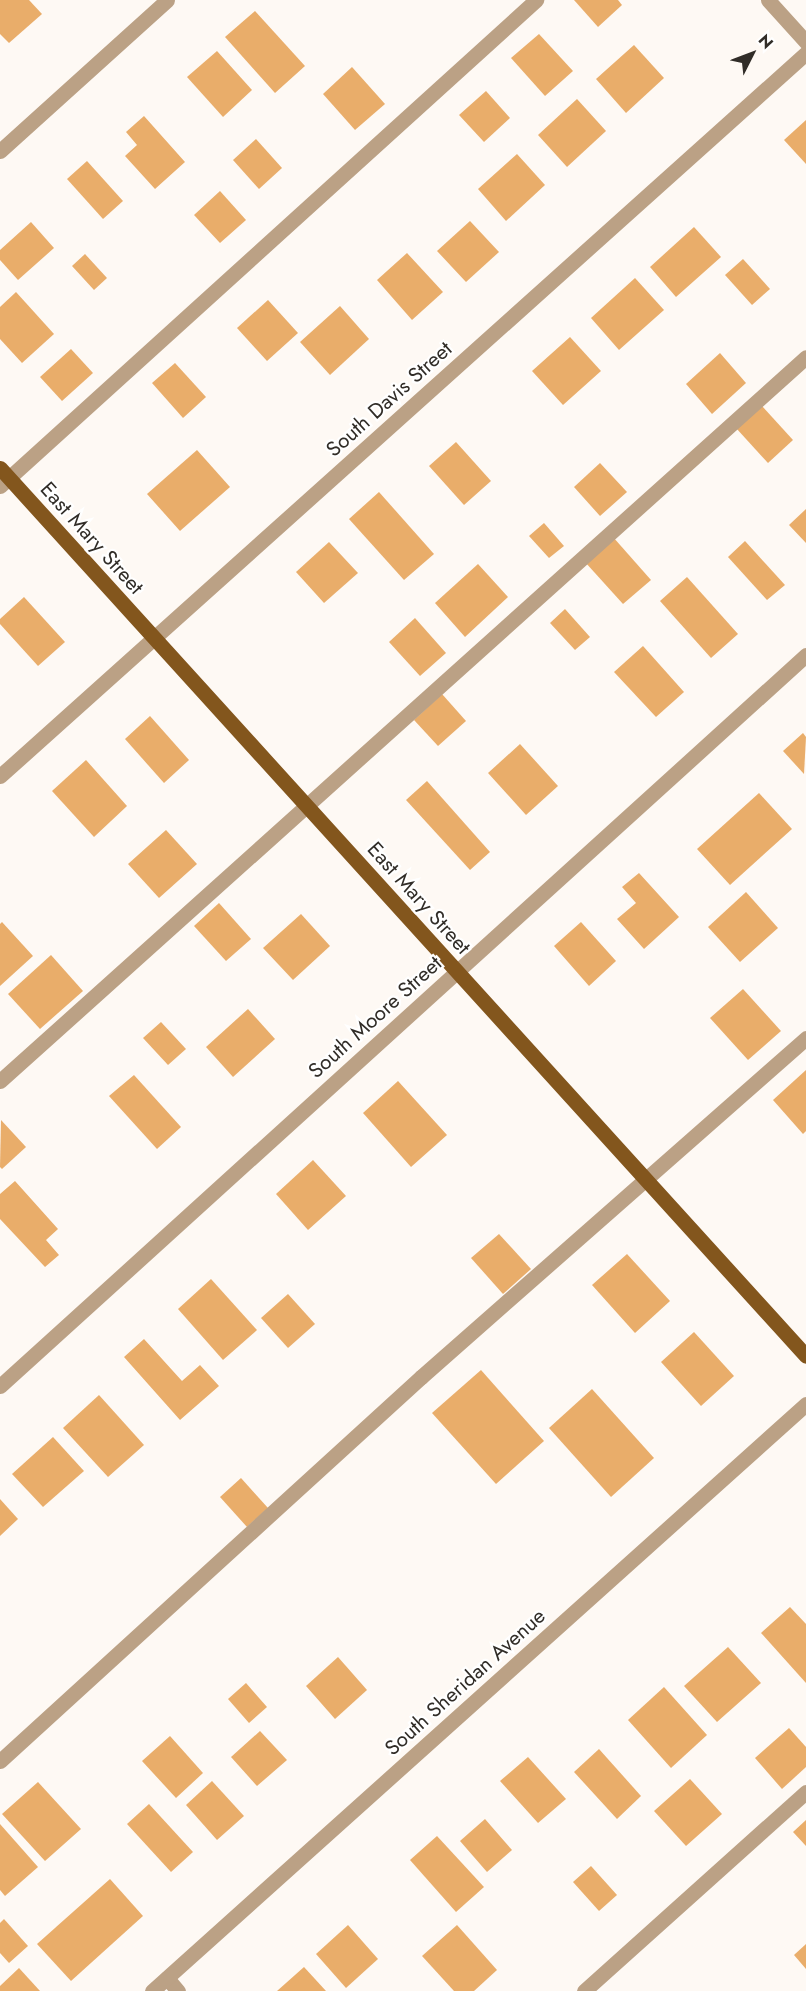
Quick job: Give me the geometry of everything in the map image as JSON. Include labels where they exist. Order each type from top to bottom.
[{"type":"main road","name":"East Mary Street","points":[[3,477],[154,638],[806,1356]]},
{"type":"street","points":[[0,151],[167,0]]},
{"type":"street","points":[[3,477],[536,0]]},
{"type":"street","points":[[768,0],[806,42]]},
{"type":"street","name":"South Davis Street","points":[[0,776],[806,53]]},
{"type":"street","points":[[0,1081],[806,357]]},
{"type":"street","name":"South Moore Street","points":[[0,1386],[806,655]]},
{"type":"street","points":[[0,1761],[421,1377],[806,1038]]},
{"type":"street","name":"South Sheridan Avenue","points":[[152,1991],[806,1404]]},
{"type":"street","points":[[584,1991],[806,1792]]},
{"type":"street","points":[[167,1978],[178,1991]]},
{"type":"building","points":[[0,0],[29,0],[42,14],[9,43],[0,34]]},
{"type":"building","points":[[574,0],[618,0],[622,5],[598,27]]},
{"type":"building","points":[[255,11],[305,66],[275,93],[225,37]]},
{"type":"building","points":[[539,34],[573,71],[545,96],[511,58]]},
{"type":"building","points":[[634,45],[664,78],[626,113],[596,79]]},
{"type":"building","points":[[217,51],[252,90],[223,117],[187,77]]},
{"type":"building","points":[[352,67],[385,104],[355,130],[323,94]]},
{"type":"building","points":[[486,91],[510,118],[484,142],[459,115]]},
{"type":"building","points":[[577,99],[606,131],[567,167],[538,135]]},
{"type":"building","points":[[144,116],[185,162],[155,189],[125,156],[137,145],[126,132]]},
{"type":"building","points":[[806,120],[806,164],[784,140]]},
{"type":"building","points":[[256,139],[282,168],[259,189],[233,160]]},
{"type":"building","points":[[517,154],[545,185],[506,221],[478,189]]},
{"type":"building","points":[[87,161],[123,201],[103,219],[67,179]]},
{"type":"building","points":[[220,191],[246,220],[220,243],[194,215]]},
{"type":"building","points":[[470,221],[499,252],[466,282],[437,251]]},
{"type":"building","points":[[31,222],[54,248],[18,280],[0,260],[0,250]]},
{"type":"building","points":[[694,227],[721,257],[676,297],[650,267]]},
{"type":"building","points":[[407,253],[443,292],[412,320],[377,280]]},
{"type":"building","points":[[85,254],[107,278],[94,290],[72,266]]},
{"type":"building","points":[[743,259],[770,289],[752,305],[725,275]]},
{"type":"building","points":[[635,278],[664,310],[619,350],[591,318]]},
{"type":"building","points":[[16,292],[54,334],[22,363],[0,339],[0,307]]},
{"type":"building","points":[[268,300],[298,333],[267,361],[237,328]]},
{"type":"building","points":[[340,306],[369,339],[330,375],[300,342]]},
{"type":"building","points":[[570,337],[601,371],[563,405],[532,371]]},
{"type":"building","points":[[71,349],[93,373],[62,401],[40,377]]},
{"type":"building","points":[[720,353],[746,383],[712,414],[686,384]]},
{"type":"building","points":[[175,363],[206,397],[183,418],[152,383]]},
{"type":"building","points":[[761,405],[793,440],[768,463],[736,428]]},
{"type":"building","points":[[456,442],[491,481],[464,505],[429,466]]},
{"type":"building","points":[[197,450],[230,487],[180,531],[147,494]]},
{"type":"building","points":[[600,463],[627,492],[600,516],[574,487]]},
{"type":"building","points":[[379,492],[434,554],[404,580],[349,519]]},
{"type":"building","points":[[806,509],[806,543],[789,525]]},
{"type":"building","points":[[544,523],[564,546],[549,558],[529,536]]},
{"type":"building","points":[[613,537],[651,580],[623,604],[585,562]]},
{"type":"building","points":[[745,541],[785,585],[767,600],[728,557]]},
{"type":"building","points":[[329,542],[358,573],[324,603],[296,572]]},
{"type":"building","points":[[478,564],[508,597],[465,637],[435,603]]},
{"type":"building","points":[[687,577],[738,634],[711,658],[660,601]]},
{"type":"building","points":[[24,597],[65,642],[38,666],[0,624],[0,619]]},
{"type":"building","points":[[565,609],[590,637],[575,650],[550,623]]},
{"type":"building","points":[[415,618],[446,653],[420,676],[389,642]]},
{"type":"building","points":[[643,646],[684,692],[656,717],[614,672]]},
{"type":"building","points":[[442,694],[466,721],[438,746],[414,720]]},
{"type":"building","points":[[150,716],[189,760],[164,783],[125,739]]},
{"type":"building","points":[[803,733],[806,737],[804,774],[783,751]]},
{"type":"building","points":[[520,744],[558,786],[526,815],[488,773]]},
{"type":"building","points":[[86,760],[127,806],[94,837],[52,791]]},
{"type":"building","points":[[427,781],[490,852],[470,870],[406,800]]},
{"type":"building","points":[[759,793],[792,829],[730,885],[697,849]]},
{"type":"building","points":[[166,830],[197,864],[159,898],[128,864]]},
{"type":"building","points":[[639,873],[679,917],[644,949],[617,919],[636,903],[622,887]]},
{"type":"building","points":[[746,892],[778,928],[740,962],[708,927]]},
{"type":"building","points":[[219,903],[251,939],[226,961],[194,926]]},
{"type":"building","points":[[301,914],[330,946],[293,980],[263,948]]},
{"type":"building","points":[[2,922],[33,956],[0,986],[0,924]]},
{"type":"building","points":[[581,922],[616,961],[589,986],[554,946]]},
{"type":"building","points":[[51,955],[83,991],[40,1029],[8,994]]},
{"type":"building","points":[[743,989],[781,1031],[748,1060],[710,1018]]},
{"type":"building","points":[[248,1009],[275,1039],[233,1077],[206,1047]]},
{"type":"building","points":[[161,1022],[186,1049],[168,1065],[143,1038]]},
{"type":"building","points":[[806,1070],[806,1131],[803,1134],[773,1100]]},
{"type":"building","points":[[134,1075],[181,1127],[157,1149],[109,1096]]},
{"type":"building","points":[[398,1081],[447,1135],[411,1167],[363,1113]]},
{"type":"building","points":[[1,1120],[26,1147],[2,1169],[0,1167]]},
{"type":"building","points":[[313,1160],[346,1196],[308,1230],[276,1194]]},
{"type":"building","points":[[15,1181],[58,1229],[46,1240],[59,1255],[45,1267],[0,1219],[0,1194]]},
{"type":"building","points":[[499,1234],[531,1269],[503,1294],[471,1258]]},
{"type":"building","points":[[627,1254],[670,1301],[635,1333],[592,1285]]},
{"type":"building","points":[[211,1279],[257,1330],[223,1360],[178,1309]]},
{"type":"building","points":[[288,1294],[315,1324],[288,1348],[261,1318]]},
{"type":"building","points":[[694,1332],[734,1376],[701,1406],[661,1362]]},
{"type":"building","points":[[144,1339],[182,1381],[200,1365],[219,1386],[180,1420],[124,1357]]},
{"type":"building","points":[[481,1370],[544,1441],[496,1484],[432,1413]]},
{"type":"building","points":[[592,1389],[654,1458],[611,1497],[549,1428]]},
{"type":"building","points":[[99,1395],[144,1445],[108,1477],[63,1428]]},
{"type":"building","points":[[53,1437],[84,1471],[43,1507],[12,1474]]},
{"type":"building","points":[[241,1478],[268,1508],[247,1527],[220,1497]]},
{"type":"building","points":[[0,1499],[18,1519],[0,1536]]},
{"type":"building","points":[[790,1607],[806,1624],[806,1683],[761,1633]]},
{"type":"building","points":[[728,1647],[761,1683],[717,1722],[684,1686]]},
{"type":"building","points":[[338,1657],[367,1690],[335,1719],[306,1686]]},
{"type":"building","points":[[246,1683],[267,1707],[249,1723],[228,1699]]},
{"type":"building","points":[[664,1687],[707,1735],[671,1768],[628,1720]]},
{"type":"building","points":[[789,1728],[806,1747],[806,1767],[782,1789],[755,1758]]},
{"type":"building","points":[[260,1731],[287,1760],[257,1786],[231,1757]]},
{"type":"building","points":[[170,1736],[203,1773],[176,1798],[142,1761]]},
{"type":"building","points":[[599,1749],[641,1796],[617,1819],[574,1772]]},
{"type":"building","points":[[528,1757],[566,1799],[538,1823],[500,1781]]},
{"type":"building","points":[[690,1779],[722,1814],[686,1846],[654,1811]]},
{"type":"building","points":[[212,1781],[244,1816],[217,1840],[186,1805]]},
{"type":"building","points":[[38,1782],[81,1829],[45,1861],[2,1814]]},
{"type":"building","points":[[149,1804],[193,1852],[171,1872],[127,1824]]},
{"type":"building","points":[[485,1819],[512,1850],[487,1872],[460,1841]]},
{"type":"building","points":[[806,1820],[806,1846],[793,1832]]},
{"type":"building","points":[[0,1824],[38,1867],[5,1896],[0,1890]]},
{"type":"building","points":[[437,1836],[484,1887],[456,1912],[410,1860]]},
{"type":"building","points":[[591,1866],[617,1895],[599,1911],[573,1882]]},
{"type":"building","points":[[110,1879],[143,1916],[71,1981],[37,1944]]},
{"type":"building","points":[[4,1919],[28,1946],[9,1963],[0,1953],[0,1923]]},
{"type":"building","points":[[348,1925],[378,1959],[346,1988],[316,1954]]},
{"type":"building","points":[[457,1925],[497,1970],[474,1991],[454,1991],[422,1956]]},
{"type":"building","points":[[806,1944],[806,1969],[794,1955]]},
{"type":"building","points":[[304,1967],[326,1991],[277,1991]]},
{"type":"building","points":[[19,1968],[40,1991],[0,1991],[0,1986]]}]
